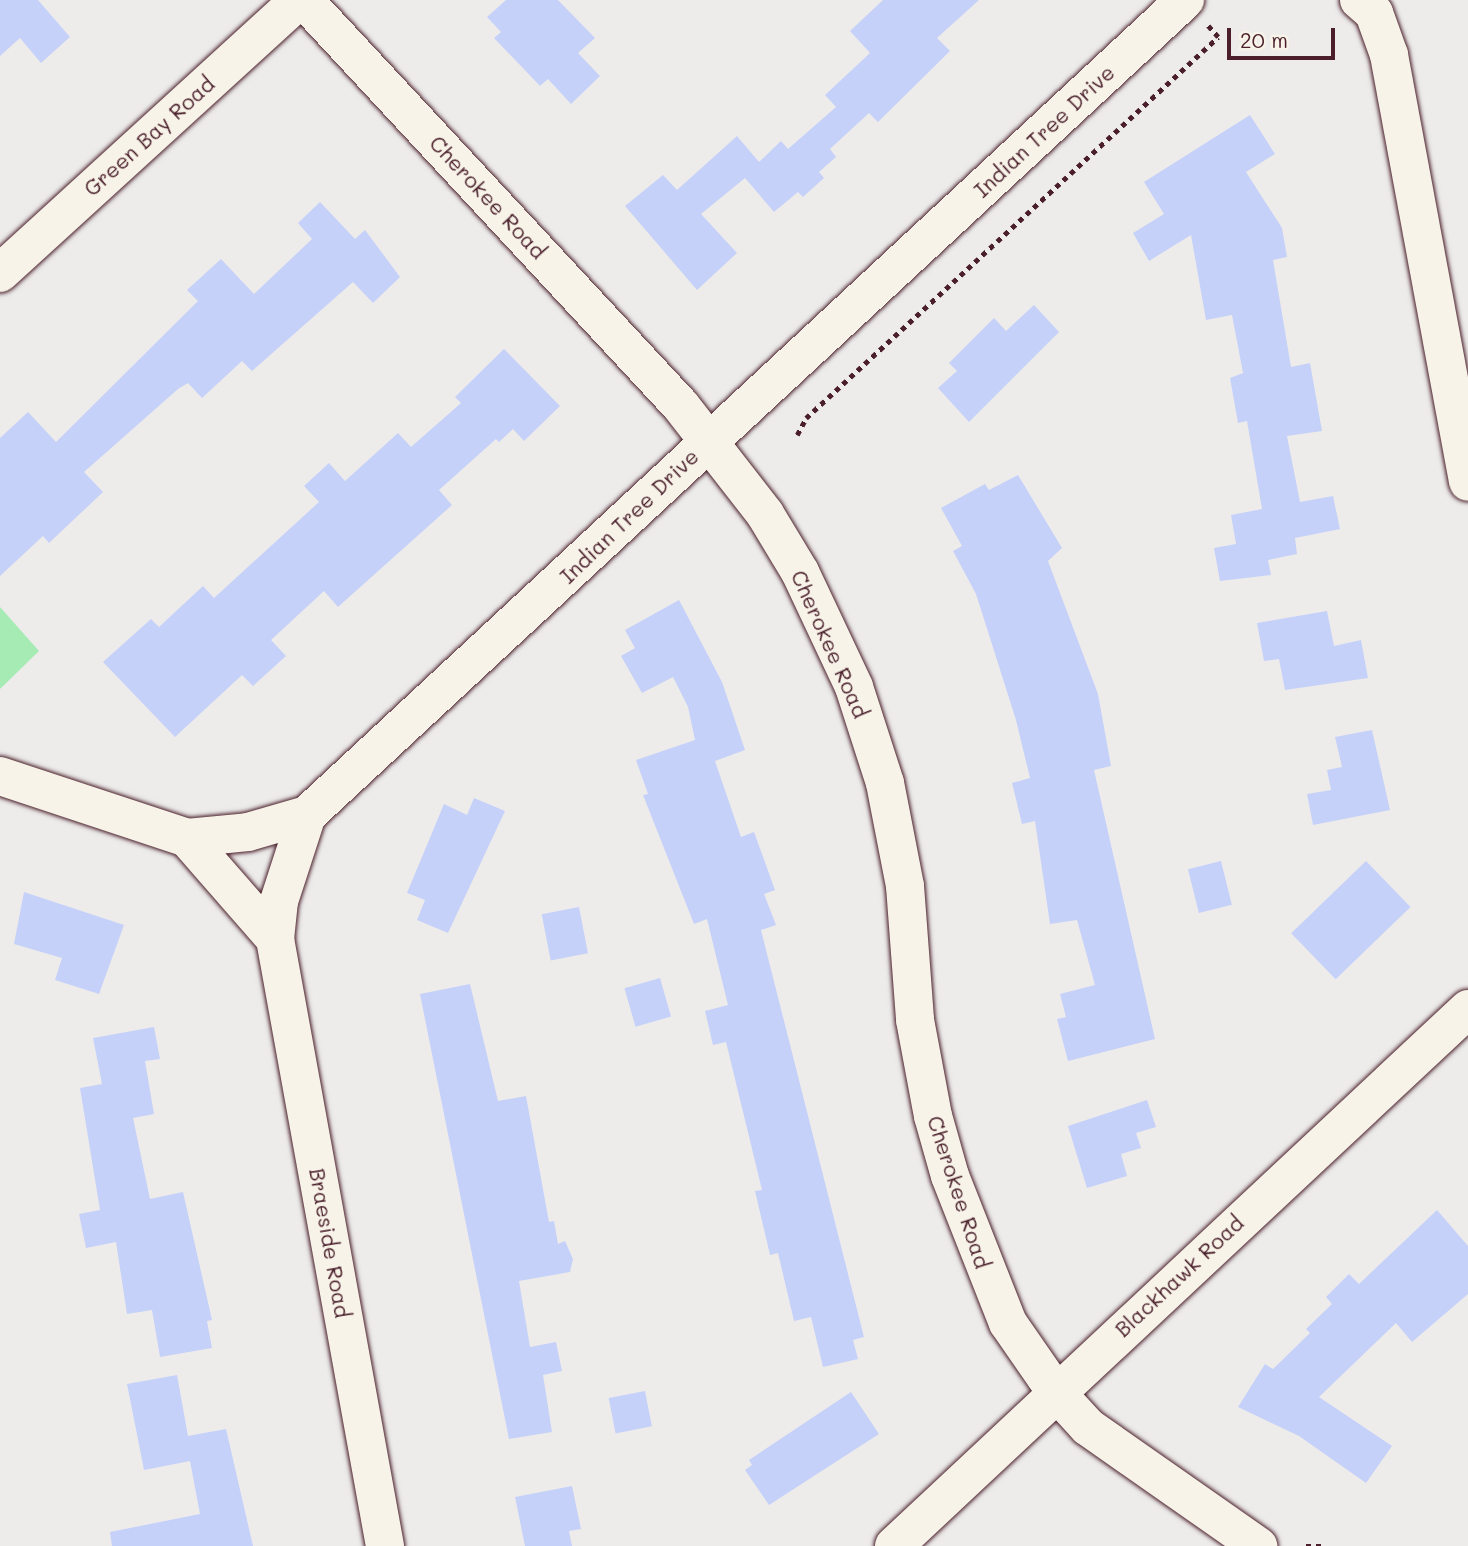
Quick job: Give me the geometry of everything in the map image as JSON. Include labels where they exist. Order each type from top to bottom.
[{"type":"street","name":"Green Bay Road","points":[[0,273],[302,0]]},
{"type":"street","name":"Cherokee Road","points":[[302,0],[707,440],[765,514],[800,572],[854,687],[885,783],[903,873],[915,1020],[950,1176],[1007,1323],[1055,1391],[1098,1435],[1258,1546]]},
{"type":"street","points":[[1370,4],[1389,55],[1468,482]]},
{"type":"street","name":"Indian Tree Drive","points":[[0,776],[187,838],[248,832],[307,815],[674,477],[707,440],[1194,9]]},
{"type":"street","name":"Braeside Road","points":[[307,815],[279,901],[275,939],[385,1546]]},
{"type":"street","points":[[187,838],[275,939]]},
{"type":"street","name":"Blackhawk Road","points":[[894,1546],[1055,1391],[1468,1010]]},
{"type":"path","points":[[797,435],[806,418],[1218,37],[1194,9]]},
{"type":"path","points":[[1306,1546],[1321,1546]]},
{"type":"green space","points":[[0,607],[39,651],[0,689]]},
{"type":"building","points":[[0,0],[38,0],[70,37],[41,63],[20,38],[0,56]]},
{"type":"building","points":[[506,0],[558,0],[595,38],[578,53],[600,76],[571,104],[548,79],[540,86],[494,38],[501,32],[487,17]]},
{"type":"building","points":[[883,0],[979,0],[937,38],[950,51],[878,122],[869,113],[830,149],[836,157],[819,172],[824,178],[803,197],[798,192],[774,212],[745,178],[701,214],[737,253],[697,290],[625,206],[663,175],[677,190],[737,136],[759,162],[781,141],[788,149],[836,107],[825,95],[870,53],[850,31]]},
{"type":"building","points":[[1250,115],[1275,154],[1246,172],[1282,228],[1287,257],[1273,260],[1291,367],[1310,363],[1322,431],[1287,436],[1300,502],[1333,496],[1340,529],[1295,538],[1297,554],[1268,560],[1271,575],[1220,581],[1214,548],[1236,544],[1231,515],[1262,509],[1247,421],[1238,423],[1230,378],[1243,373],[1232,315],[1206,320],[1191,235],[1149,261],[1133,233],[1164,214],[1144,182]]},
{"type":"building","points":[[320,202],[355,239],[365,230],[400,277],[373,303],[353,282],[252,371],[242,361],[202,398],[188,383],[178,389],[84,472],[103,492],[49,543],[43,536],[0,576],[0,438],[28,412],[56,442],[198,301],[187,290],[221,259],[254,294],[312,239],[298,223]]},
{"type":"building","points":[[1034,305],[1059,332],[969,422],[938,388],[957,371],[949,363],[994,318],[1006,331]]},
{"type":"building","points":[[504,349],[560,406],[524,441],[513,429],[499,442],[496,439],[439,490],[452,505],[338,607],[324,591],[271,640],[286,656],[253,686],[242,675],[175,737],[103,662],[151,619],[159,627],[203,586],[214,598],[319,502],[304,486],[329,463],[345,481],[398,433],[411,447],[461,403],[455,397]]},
{"type":"building","points":[[1018,475],[1062,548],[1048,561],[1098,694],[1111,766],[1094,770],[1155,1039],[1068,1061],[1057,1019],[1066,1017],[1060,994],[1095,985],[1077,920],[1050,924],[1035,821],[1022,824],[1012,783],[1030,778],[1016,720],[976,594],[953,551],[962,546],[941,508],[985,484],[989,490]]},
{"type":"building","points":[[679,600],[722,682],[745,750],[715,761],[741,837],[754,832],[775,890],[764,894],[776,925],[761,930],[864,1337],[853,1340],[858,1359],[823,1367],[811,1317],[794,1321],[778,1253],[770,1255],[755,1191],[762,1190],[726,1042],[713,1045],[705,1011],[728,1005],[707,919],[694,924],[643,795],[648,794],[636,760],[695,740],[688,707],[673,677],[642,693],[621,656],[635,648],[625,630]]},
{"type":"building","points":[[1327,611],[1334,646],[1361,640],[1368,678],[1285,690],[1279,659],[1264,661],[1257,623]]},
{"type":"building","points":[[1372,730],[1390,810],[1313,825],[1307,794],[1331,790],[1327,770],[1342,767],[1335,737]]},
{"type":"building","points":[[474,798],[505,811],[448,933],[417,920],[425,900],[407,893],[444,804],[467,815]]},
{"type":"building","points":[[1221,861],[1232,905],[1199,913],[1188,869]]},
{"type":"building","points":[[1366,861],[1410,907],[1336,979],[1291,933]]},
{"type":"building","points":[[24,892],[124,925],[99,994],[55,980],[62,958],[14,944]]},
{"type":"building","points":[[579,907],[588,953],[551,960],[542,914]]},
{"type":"building","points":[[660,978],[671,1016],[635,1027],[624,988]]},
{"type":"building","points":[[470,984],[498,1101],[526,1096],[549,1222],[554,1221],[558,1244],[565,1241],[573,1259],[570,1272],[519,1281],[530,1347],[556,1342],[562,1371],[543,1375],[552,1432],[509,1439],[420,994]]},
{"type":"building","points":[[154,1027],[160,1059],[145,1061],[154,1114],[133,1118],[150,1199],[183,1192],[212,1320],[207,1321],[212,1348],[160,1357],[152,1310],[127,1314],[116,1242],[86,1248],[79,1214],[100,1210],[80,1088],[102,1084],[93,1038]]},
{"type":"building","points":[[1147,1100],[1156,1127],[1136,1133],[1141,1148],[1121,1154],[1127,1176],[1087,1188],[1068,1126]]},
{"type":"building","points":[[1437,1210],[1468,1246],[1468,1294],[1412,1342],[1396,1323],[1319,1397],[1392,1446],[1366,1483],[1299,1436],[1238,1407],[1265,1364],[1273,1369],[1310,1333],[1306,1329],[1332,1304],[1326,1297],[1349,1274],[1359,1284]]},
{"type":"building","points":[[177,1375],[188,1436],[226,1429],[253,1546],[112,1546],[110,1532],[200,1514],[190,1461],[144,1470],[127,1384]]},
{"type":"building","points":[[645,1391],[652,1426],[616,1433],[609,1398]]},
{"type":"building","points":[[851,1392],[879,1434],[769,1505],[745,1470],[752,1465],[749,1460]]},
{"type":"building","points":[[572,1486],[581,1529],[569,1531],[572,1546],[525,1546],[515,1497]]}]
